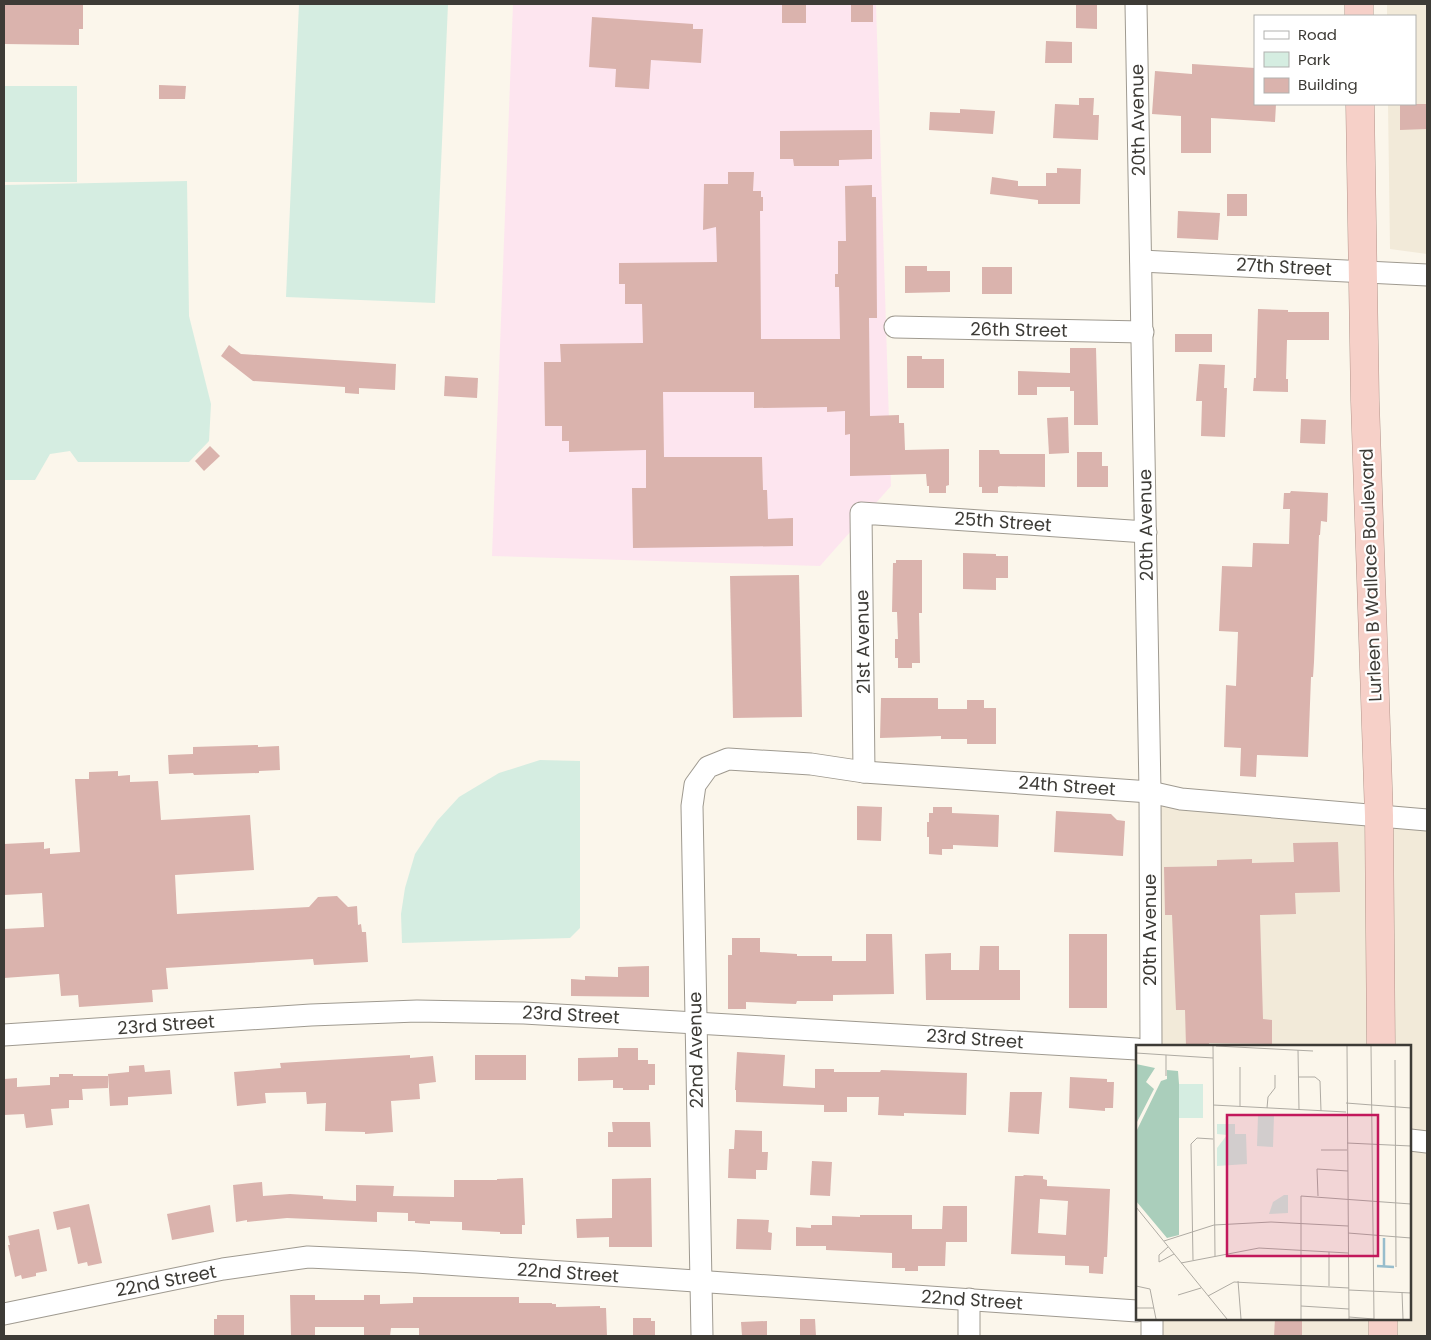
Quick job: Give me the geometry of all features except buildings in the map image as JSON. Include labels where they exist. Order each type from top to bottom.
[{"type":"highway","name":"Lurleen B Wallace Boulevard","points":[[1360,105],[1365,401],[1379,816],[1381,1045]]},
{"type":"highway","points":[[1383,1320],[1383,1336]]},
{"type":"street","name":"20th Avenue","points":[[1136,4],[1150,792],[1151,1045]]},
{"type":"street","name":"27th Street","points":[[1141,261],[1427,275]]},
{"type":"street","name":"26th Street","points":[[896,327],[1143,332]]},
{"type":"street","name":"25th Street","points":[[861,513],[1146,532]]},
{"type":"street","name":"21st Avenue","points":[[861,513],[864,772]]},
{"type":"street","name":"24th Street","points":[[708,767],[728,759],[811,764],[864,772],[1150,792],[1180,799],[1427,820]]},
{"type":"street","name":"22nd Avenue","points":[[702,1336],[692,806],[695,785],[708,767]]},
{"type":"street","name":"23rd Street","points":[[4,1035],[417,1011],[524,1013],[695,1022],[1136,1050]]},
{"type":"street","points":[[1411,1140],[1427,1142]]},
{"type":"street","name":"22nd Street","points":[[4,1314],[223,1269],[308,1257],[426,1263],[1136,1311]]},
{"type":"street","points":[[969,1300],[969,1336]]},
{"type":"street","points":[[1152,1320],[1152,1336]]},
{"type":"shaded area","points":[[513,4],[876,4],[891,486],[820,566],[492,556]]},
{"type":"shaded area","points":[[1387,4],[1427,4],[1427,254],[1390,249],[1388,105],[1416,105],[1416,15],[1387,15]]},
{"type":"shaded area","points":[[1150,792],[1427,819],[1427,1336],[1148,1336],[1148,1320],[1411,1320],[1411,1045],[1149,1045]]},
{"type":"green space","points":[[299,4],[448,4],[435,303],[286,297]]},
{"type":"green space","points":[[4,86],[77,86],[77,182],[4,182]]},
{"type":"green space","points":[[187,181],[189,316],[211,404],[209,441],[189,462],[78,462],[70,451],[50,454],[35,480],[4,480],[4,185]]},
{"type":"green space","points":[[540,760],[580,761],[580,928],[570,938],[402,943],[401,914],[405,888],[415,854],[437,821],[459,797],[499,773]]}]
